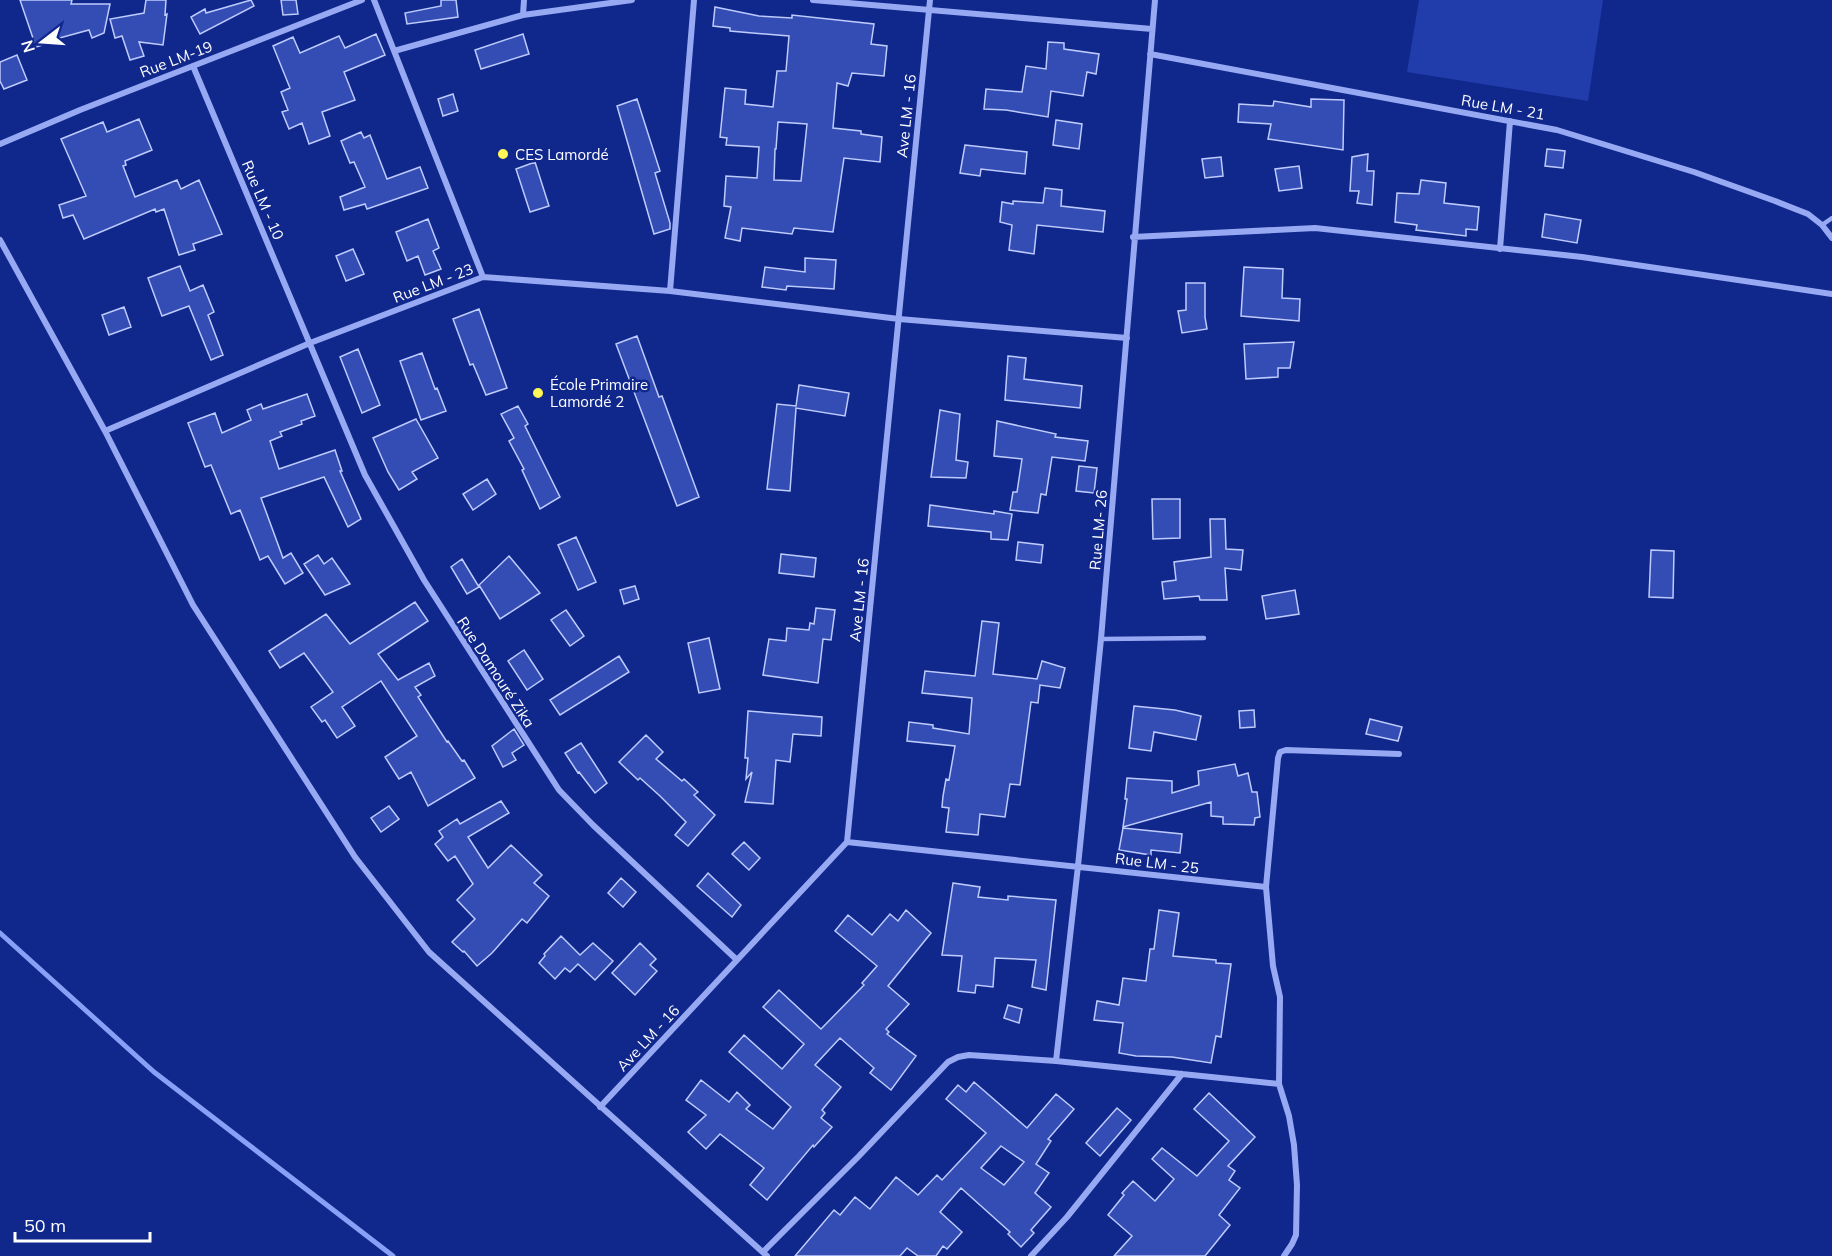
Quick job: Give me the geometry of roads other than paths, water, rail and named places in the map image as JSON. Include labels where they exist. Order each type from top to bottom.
[{"type":"street","name":"Rue LM-19","points":[[0,144],[80,110],[362,0]]},
{"type":"street","points":[[374,0],[483,277]]},
{"type":"street","points":[[523,15],[524,0]]},
{"type":"street","points":[[394,51],[523,15],[632,0]]},
{"type":"street","points":[[670,291],[694,0]]},
{"type":"street","points":[[813,0],[1152,29]]},
{"type":"street","name":"Ave LM - 16","points":[[600,1107],[848,842],[930,0]]},
{"type":"street","name":"Rue LM- 26","points":[[1056,1061],[1101,639],[1127,338],[1133,237],[1155,0]]},
{"type":"street","name":"Rue LM - 21","points":[[1150,54],[1557,129],[1694,172],[1808,214],[1822,225],[1832,238]]},
{"type":"street","name":"Rue LM - 10","points":[[193,66],[310,343]]},
{"type":"street","points":[[1500,249],[1510,121]]},
{"type":"street","points":[[1133,237],[1315,228],[1582,257],[1832,294]]},
{"type":"street","points":[[0,240],[105,431],[193,605],[355,857],[429,952],[765,1254],[948,1062],[958,1057],[969,1055],[1056,1061],[1279,1084]]},
{"type":"street","name":"Rue LM - 23","points":[[105,431],[310,343],[483,277],[670,291],[899,318],[1127,338]]},
{"type":"street","name":"Rue Damouré Zika","points":[[310,343],[365,475],[383,510],[424,580],[548,775],[593,825],[737,960]]},
{"type":"street","points":[[1284,1256],[1296,1235],[1297,1185],[1289,1116],[1279,1084],[1280,997],[1273,966],[1266,887],[1278,758],[1280,752],[1286,750],[1399,754]]},
{"type":"street","name":"Rue LM - 25","points":[[848,842],[1266,887]]},
{"type":"street","points":[[1030,1256],[1067,1217],[1182,1074]]},
{"type":"lane","points":[[1822,225],[1832,218]]},
{"type":"lane","points":[[1101,639],[1204,638]]},
{"type":"waterway","points":[[0,933],[154,1072],[393,1256]]},
{"type":"place","name":"CES Lamordé","points":[[503,154]]},
{"type":"place","name":"École Primaire Lamordé 2","points":[[538,393]]}]
